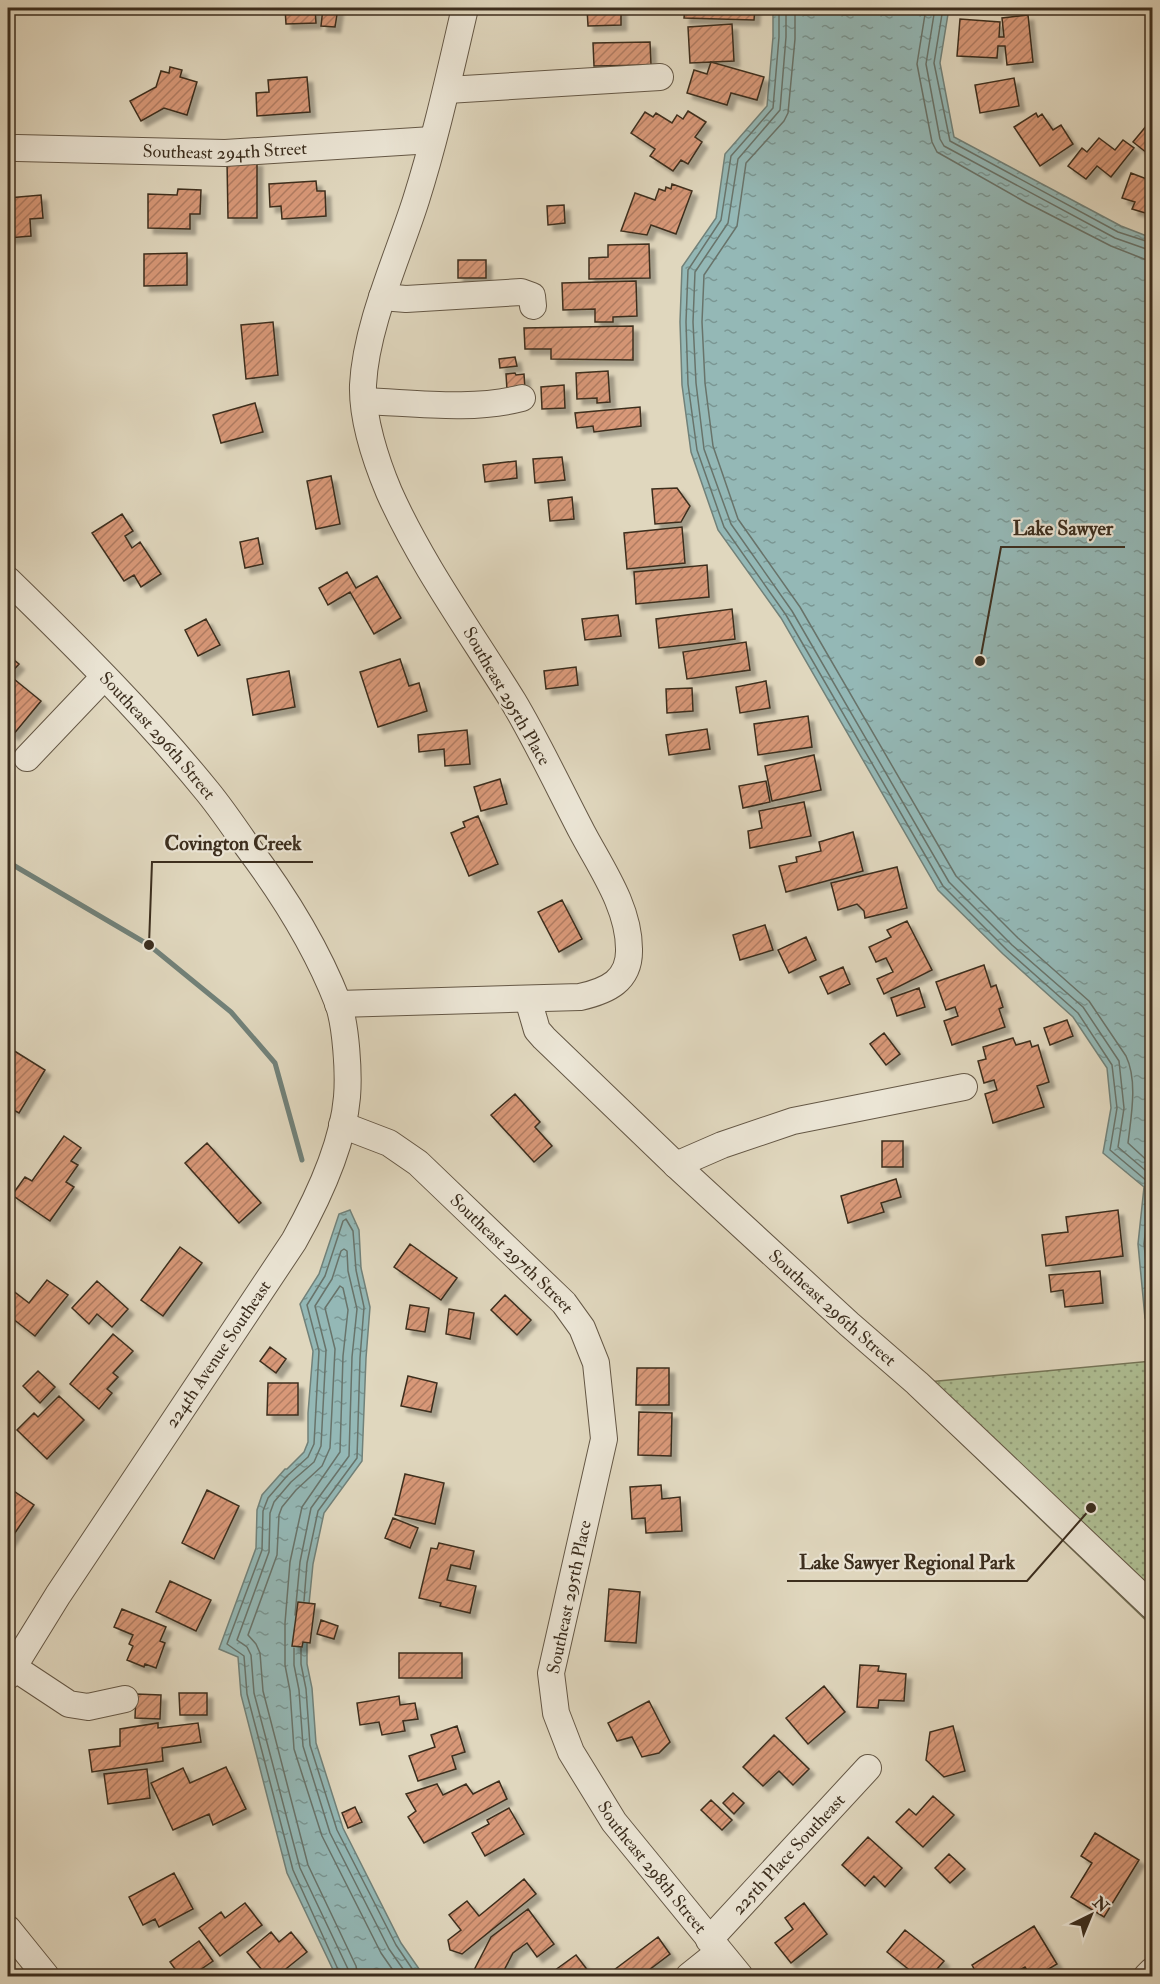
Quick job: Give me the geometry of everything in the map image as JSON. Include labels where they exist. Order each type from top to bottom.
[{"type":"street","name":"Southeast 295th Place","points":[[338,1004],[579,997],[597,993],[619,980],[630,951],[627,926],[614,892],[516,706],[406,529],[375,454],[364,401],[363,384],[369,349],[382,297],[412,213],[447,90],[465,8]]},
{"type":"street","points":[[447,90],[660,77]]},
{"type":"street","name":"Southeast 294th Street","points":[[17,148],[225,153],[432,140]]},
{"type":"street","points":[[382,297],[406,299],[521,292],[532,296],[533,306]]},
{"type":"street","points":[[364,401],[499,404],[522,398]]},
{"type":"street","name":"Southeast 296th Street","points":[[8,580],[104,677],[208,792],[276,885],[316,955],[338,1004]]},
{"type":"street","points":[[27,758],[104,677]]},
{"type":"street","name":"Southeast 296th Street","points":[[528,999],[537,1030],[676,1165],[849,1324],[917,1383],[1152,1606]]},
{"type":"street","name":"224th Avenue Southeast","points":[[10,1671],[294,1240],[321,1186],[341,1135],[347,1097],[347,1068],[338,1004]]},
{"type":"street","points":[[676,1165],[722,1144],[793,1121],[964,1087]]},
{"type":"street","name":"Southeast 297th Street","points":[[342,1125],[389,1143],[418,1163],[564,1304],[582,1328],[596,1363],[604,1439]]},
{"type":"street","name":"Southeast 295th Place","points":[[572,1752],[556,1713],[551,1673],[604,1439]]},
{"type":"street","points":[[10,1671],[69,1704],[88,1707],[125,1699]]},
{"type":"street","name":"Southeast 298th Street","points":[[572,1752],[614,1821],[740,1977]]},
{"type":"street","name":"225th Place Southeast","points":[[689,1977],[868,1768]]},
{"type":"street","points":[[8,1929],[45,1977]]},
{"type":"street","points":[[1147,1977],[1152,1971]]},
{"type":"green space","points":[[1152,1361],[1152,1626],[906,1390],[917,1383]]},
{"type":"water","points":[[773,8],[949,8],[940,63],[954,137],[1121,226],[1152,238],[1152,1330],[1145,1318],[1138,1244],[1144,1187],[1103,1153],[1111,1108],[1107,1068],[1073,1017],[1003,954],[938,890],[781,618],[718,530],[691,452],[682,385],[680,322],[682,267],[716,218],[725,154],[767,106]]},
{"type":"water","points":[[350,1210],[359,1230],[361,1268],[370,1307],[362,1461],[324,1513],[313,1564],[307,1624],[307,1664],[312,1688],[316,1743],[343,1828],[401,1943],[424,1976],[336,1976],[287,1873],[241,1695],[238,1657],[219,1649],[256,1548],[257,1510],[262,1495],[304,1452],[308,1442],[313,1351],[300,1304],[319,1274],[339,1214]]},
{"type":"building","points":[[285,8],[315,8],[316,23],[286,24]]},
{"type":"building","points":[[323,8],[338,8],[335,27],[321,26]]},
{"type":"building","points":[[587,8],[621,8],[621,25],[588,26]]},
{"type":"building","points":[[685,8],[755,8],[754,20],[684,18]]},
{"type":"building","points":[[1028,15],[1033,62],[1007,65],[1005,46],[998,46],[997,58],[957,56],[960,19],[1000,22],[999,37],[1004,37],[1002,18]]},
{"type":"building","points":[[732,24],[734,61],[690,63],[688,27]]},
{"type":"building","points":[[650,42],[651,65],[594,66],[593,43]]},
{"type":"building","points":[[711,62],[764,77],[757,100],[731,93],[727,105],[687,93],[694,70],[707,74]]},
{"type":"building","points":[[170,67],[182,70],[180,77],[197,82],[187,115],[164,108],[141,121],[130,101],[156,87],[161,71],[169,73]]},
{"type":"building","points":[[307,77],[310,112],[257,116],[256,93],[269,92],[268,80]]},
{"type":"building","points":[[1014,78],[1019,106],[980,113],[975,85]]},
{"type":"building","points":[[688,111],[706,122],[695,137],[702,142],[688,164],[681,160],[673,171],[650,156],[655,149],[631,133],[645,112],[653,117],[656,113],[672,123],[677,115],[683,119]]},
{"type":"building","points":[[1036,113],[1038,117],[1042,114],[1053,130],[1061,125],[1073,144],[1040,166],[1014,127]]},
{"type":"building","points":[[1147,125],[1152,129],[1152,146],[1147,153],[1133,142]]},
{"type":"building","points":[[1099,138],[1115,150],[1123,140],[1134,148],[1111,177],[1097,166],[1086,179],[1068,166],[1082,148],[1087,152]]},
{"type":"building","points":[[227,161],[257,161],[257,218],[228,218]]},
{"type":"building","points":[[1131,173],[1152,181],[1152,215],[1132,209],[1135,202],[1122,198]]},
{"type":"building","points":[[316,181],[317,191],[325,191],[326,216],[282,219],[281,206],[270,207],[269,184]]},
{"type":"building","points":[[672,184],[692,191],[676,234],[651,225],[647,235],[621,231],[635,193],[655,200],[659,189],[665,191],[666,187],[671,189]]},
{"type":"building","points":[[178,189],[201,190],[200,214],[190,214],[190,229],[148,228],[148,194],[177,195]]},
{"type":"building","points":[[41,195],[43,218],[30,219],[31,236],[8,238],[8,198]]},
{"type":"building","points":[[564,205],[565,223],[548,225],[547,206]]},
{"type":"building","points":[[649,244],[650,278],[589,279],[589,258],[608,257],[608,245]]},
{"type":"building","points":[[187,253],[187,285],[144,286],[144,254]]},
{"type":"building","points":[[458,260],[486,260],[486,278],[458,278]]},
{"type":"building","points":[[636,281],[637,316],[613,317],[613,322],[595,322],[595,309],[563,310],[562,283]]},
{"type":"building","points":[[273,322],[278,375],[246,379],[241,325]]},
{"type":"building","points":[[633,326],[633,360],[551,359],[551,349],[525,349],[524,328]]},
{"type":"building","points":[[515,357],[517,366],[500,368],[499,359]]},
{"type":"building","points":[[608,371],[610,402],[597,403],[597,398],[577,399],[576,373]]},
{"type":"building","points":[[515,373],[516,375],[524,374],[525,389],[507,390],[506,374]]},
{"type":"building","points":[[564,385],[565,408],[542,409],[541,387]]},
{"type":"building","points":[[255,403],[263,432],[221,443],[213,415]]},
{"type":"building","points":[[640,407],[641,426],[594,432],[593,426],[577,428],[575,413]]},
{"type":"building","points":[[562,457],[565,480],[535,483],[533,459]]},
{"type":"building","points":[[516,461],[517,478],[485,482],[483,465]]},
{"type":"building","points":[[331,476],[340,524],[316,529],[307,481]]},
{"type":"building","points":[[677,488],[690,506],[681,522],[655,524],[652,489]]},
{"type":"building","points":[[572,497],[574,519],[550,521],[548,500]]},
{"type":"building","points":[[122,514],[133,531],[125,536],[132,548],[140,542],[161,574],[141,587],[134,575],[124,581],[92,533]]},
{"type":"building","points":[[682,527],[685,563],[627,569],[624,533]]},
{"type":"building","points":[[258,538],[263,564],[245,568],[240,542]]},
{"type":"building","points":[[707,565],[709,597],[636,604],[634,572]]},
{"type":"building","points":[[347,572],[356,588],[377,576],[401,618],[374,634],[350,592],[328,605],[319,588]]},
{"type":"building","points":[[732,609],[735,639],[659,648],[656,619]]},
{"type":"building","points":[[618,615],[621,636],[585,640],[582,619]]},
{"type":"building","points":[[206,619],[220,645],[198,656],[185,630]]},
{"type":"building","points":[[746,642],[750,670],[687,679],[683,652]]},
{"type":"building","points":[[8,655],[19,664],[9,675],[41,701],[13,735],[8,730]]},
{"type":"building","points":[[400,659],[409,686],[419,683],[427,711],[378,727],[360,672]]},
{"type":"building","points":[[576,667],[578,685],[546,689],[544,671]]},
{"type":"building","points":[[289,671],[295,707],[253,715],[247,679]]},
{"type":"building","points":[[766,681],[770,708],[740,713],[736,687]]},
{"type":"building","points":[[692,688],[693,711],[667,713],[666,689]]},
{"type":"building","points":[[808,716],[812,747],[758,755],[754,724]]},
{"type":"building","points":[[707,729],[710,749],[669,755],[666,735]]},
{"type":"building","points":[[467,730],[470,764],[445,766],[444,749],[419,752],[418,735]]},
{"type":"building","points":[[814,755],[821,790],[772,801],[765,766]]},
{"type":"building","points":[[500,779],[507,804],[481,811],[474,787]]},
{"type":"building","points":[[766,781],[770,802],[743,808],[739,786]]},
{"type":"building","points":[[804,802],[811,836],[750,848],[748,831],[762,828],[759,811]]},
{"type":"building","points":[[478,816],[498,864],[469,876],[451,833],[465,827],[463,822]]},
{"type":"building","points":[[853,832],[863,871],[786,892],[779,866],[797,862],[796,857],[821,851],[819,842]]},
{"type":"building","points":[[897,867],[907,908],[865,918],[864,911],[857,904],[838,910],[831,883]]},
{"type":"building","points":[[562,900],[582,939],[559,952],[538,912]]},
{"type":"building","points":[[907,921],[932,970],[884,994],[877,979],[893,972],[886,958],[876,962],[869,947],[891,937],[887,930]]},
{"type":"building","points":[[765,925],[773,950],[740,960],[733,935]]},
{"type":"building","points":[[806,937],[816,960],[789,973],[778,950]]},
{"type":"building","points":[[984,965],[991,987],[996,985],[1003,1007],[999,1009],[1005,1027],[952,1045],[944,1021],[958,1016],[955,1007],[946,1010],[936,982]]},
{"type":"building","points":[[843,967],[850,984],[828,994],[820,977]]},
{"type":"building","points":[[919,988],[925,1007],[897,1016],[891,998]]},
{"type":"building","points":[[1067,1020],[1073,1036],[1050,1045],[1044,1028]]},
{"type":"building","points":[[884,1033],[900,1054],[886,1065],[870,1044]]},
{"type":"building","points":[[1013,1038],[1016,1045],[1030,1041],[1032,1047],[1038,1045],[1049,1082],[1037,1086],[1044,1107],[993,1123],[985,1094],[997,1090],[994,1080],[984,1083],[978,1061],[986,1059],[983,1047]]},
{"type":"building","points":[[8,1047],[45,1070],[19,1113],[8,1107]]},
{"type":"building","points":[[515,1094],[540,1122],[535,1127],[552,1146],[534,1162],[491,1115]]},
{"type":"building","points":[[64,1136],[81,1148],[71,1161],[78,1165],[66,1182],[74,1187],[50,1221],[12,1195],[25,1177],[32,1181]]},
{"type":"building","points":[[882,1141],[903,1141],[903,1167],[882,1167]]},
{"type":"building","points":[[207,1143],[261,1203],[239,1223],[185,1163]]},
{"type":"building","points":[[896,1179],[901,1197],[881,1203],[884,1212],[848,1223],[841,1196]]},
{"type":"building","points":[[1118,1210],[1123,1256],[1046,1266],[1042,1235],[1068,1232],[1066,1217]]},
{"type":"building","points":[[410,1244],[457,1278],[441,1300],[394,1267]]},
{"type":"building","points":[[180,1247],[202,1263],[163,1316],[141,1300]]},
{"type":"building","points":[[1100,1271],[1103,1303],[1065,1307],[1063,1290],[1051,1292],[1049,1275]]},
{"type":"building","points":[[47,1280],[68,1295],[35,1336],[8,1315],[8,1287],[29,1303]]},
{"type":"building","points":[[97,1281],[128,1309],[112,1327],[97,1314],[89,1324],[72,1308]]},
{"type":"building","points":[[505,1295],[531,1320],[517,1335],[491,1310]]},
{"type":"building","points":[[410,1305],[429,1308],[425,1332],[406,1329]]},
{"type":"building","points":[[449,1309],[474,1313],[470,1339],[446,1334]]},
{"type":"building","points":[[113,1334],[133,1351],[113,1373],[118,1377],[107,1389],[112,1393],[99,1409],[70,1384]]},
{"type":"building","points":[[270,1347],[286,1359],[276,1373],[260,1361]]},
{"type":"building","points":[[637,1368],[669,1368],[669,1405],[636,1405]]},
{"type":"building","points":[[38,1371],[55,1387],[40,1403],[23,1386]]},
{"type":"building","points":[[408,1376],[437,1383],[431,1412],[401,1406]]},
{"type":"building","points":[[268,1383],[298,1383],[298,1415],[267,1415]]},
{"type":"building","points":[[59,1396],[84,1420],[47,1459],[17,1430],[34,1413],[38,1417]]},
{"type":"building","points":[[639,1412],[672,1413],[671,1456],[638,1455]]},
{"type":"building","points":[[405,1474],[444,1483],[435,1524],[395,1515]]},
{"type":"building","points":[[661,1485],[662,1499],[680,1497],[682,1531],[646,1533],[645,1518],[632,1519],[630,1487]]},
{"type":"building","points":[[8,1487],[34,1505],[8,1543]]},
{"type":"building","points":[[207,1490],[239,1506],[214,1559],[182,1543]]},
{"type":"building","points":[[393,1518],[418,1528],[410,1548],[385,1538]]},
{"type":"building","points":[[439,1543],[474,1551],[470,1569],[451,1565],[447,1580],[476,1586],[470,1613],[419,1598],[431,1548],[437,1549]]},
{"type":"building","points":[[170,1581],[211,1600],[196,1631],[156,1612]]},
{"type":"building","points":[[609,1589],[640,1592],[636,1643],[605,1641]]},
{"type":"building","points":[[298,1602],[315,1604],[310,1643],[303,1642],[302,1647],[292,1646]]},
{"type":"building","points":[[122,1609],[166,1627],[160,1641],[165,1643],[156,1668],[145,1664],[144,1667],[127,1660],[133,1646],[129,1644],[133,1635],[114,1627]]},
{"type":"building","points":[[321,1620],[338,1626],[334,1639],[317,1634]]},
{"type":"building","points":[[399,1653],[462,1653],[462,1678],[399,1678]]},
{"type":"building","points":[[860,1665],[879,1666],[878,1671],[906,1674],[904,1701],[879,1700],[878,1708],[857,1707]]},
{"type":"building","points":[[824,1686],[845,1712],[808,1744],[786,1718]]},
{"type":"building","points":[[179,1693],[207,1693],[207,1715],[180,1715]]},
{"type":"building","points":[[136,1694],[161,1695],[160,1719],[135,1718]]},
{"type":"building","points":[[399,1696],[400,1705],[415,1703],[418,1719],[403,1721],[405,1731],[382,1735],[379,1722],[360,1725],[357,1703]]},
{"type":"building","points":[[649,1701],[670,1742],[659,1753],[642,1757],[632,1737],[617,1741],[608,1723]]},
{"type":"building","points":[[158,1723],[158,1728],[198,1723],[201,1742],[162,1748],[163,1761],[92,1772],[89,1750],[120,1746],[120,1729]]},
{"type":"building","points":[[457,1726],[465,1752],[452,1756],[456,1769],[418,1781],[409,1756],[435,1747],[431,1735]]},
{"type":"building","points":[[953,1726],[965,1771],[944,1777],[926,1760],[930,1732]]},
{"type":"building","points":[[774,1735],[809,1769],[793,1785],[779,1771],[763,1786],[743,1767]]},
{"type":"building","points":[[226,1767],[246,1809],[213,1825],[209,1814],[173,1830],[151,1783],[183,1768],[190,1783]]},
{"type":"building","points":[[147,1769],[150,1798],[108,1804],[104,1774]]},
{"type":"building","points":[[499,1781],[507,1799],[424,1843],[408,1817],[416,1811],[406,1794],[437,1784],[443,1795],[466,1784],[473,1794]]},
{"type":"building","points":[[733,1793],[744,1803],[734,1814],[723,1803]]},
{"type":"building","points":[[933,1796],[954,1815],[923,1847],[896,1822],[909,1809],[916,1815]]},
{"type":"building","points":[[711,1800],[732,1820],[722,1830],[701,1810]]},
{"type":"building","points":[[355,1807],[362,1822],[348,1828],[342,1813]]},
{"type":"building","points":[[509,1808],[524,1834],[485,1856],[472,1833],[489,1824],[487,1820]]},
{"type":"building","points":[[1095,1833],[1139,1860],[1104,1917],[1071,1897],[1092,1863],[1081,1856]]},
{"type":"building","points":[[868,1837],[902,1868],[885,1887],[874,1876],[865,1886],[842,1865]]},
{"type":"building","points":[[949,1854],[965,1869],[950,1883],[935,1868]]},
{"type":"building","points":[[174,1873],[193,1909],[159,1927],[155,1919],[143,1925],[129,1897]]},
{"type":"building","points":[[524,1879],[536,1894],[462,1954],[450,1950],[448,1940],[461,1930],[449,1915],[467,1901],[479,1916]]},
{"type":"building","points":[[245,1903],[262,1925],[220,1956],[199,1928],[221,1912],[225,1918]]},
{"type":"building","points":[[804,1903],[827,1934],[791,1963],[775,1943],[793,1929],[785,1918]]},
{"type":"building","points":[[528,1909],[554,1944],[537,1957],[527,1943],[513,1953],[501,1976],[471,1976],[491,1937]]},
{"type":"building","points":[[1034,1926],[1057,1964],[1037,1976],[1031,1976],[1025,1967],[1009,1976],[978,1976],[972,1965]]},
{"type":"building","points":[[905,1930],[944,1961],[931,1976],[917,1976],[887,1952]]},
{"type":"building","points":[[271,1932],[279,1942],[291,1932],[307,1952],[277,1976],[267,1976],[247,1952]]},
{"type":"building","points":[[658,1937],[670,1954],[641,1976],[606,1976]]},
{"type":"building","points":[[199,1941],[213,1961],[191,1976],[180,1976],[170,1962]]},
{"type":"building","points":[[576,1955],[592,1976],[547,1976]]},
{"type":"waterway","points":[[8,862],[149,945],[231,1012],[275,1063],[302,1160]]},
{"type":"place","name":"Lake Sawyer","points":[[980,661]]},
{"type":"place","name":"Covington Creek","points":[[149,945]]},
{"type":"place","name":"Lake Sawyer Regional Park","points":[[1091,1508]]}]
